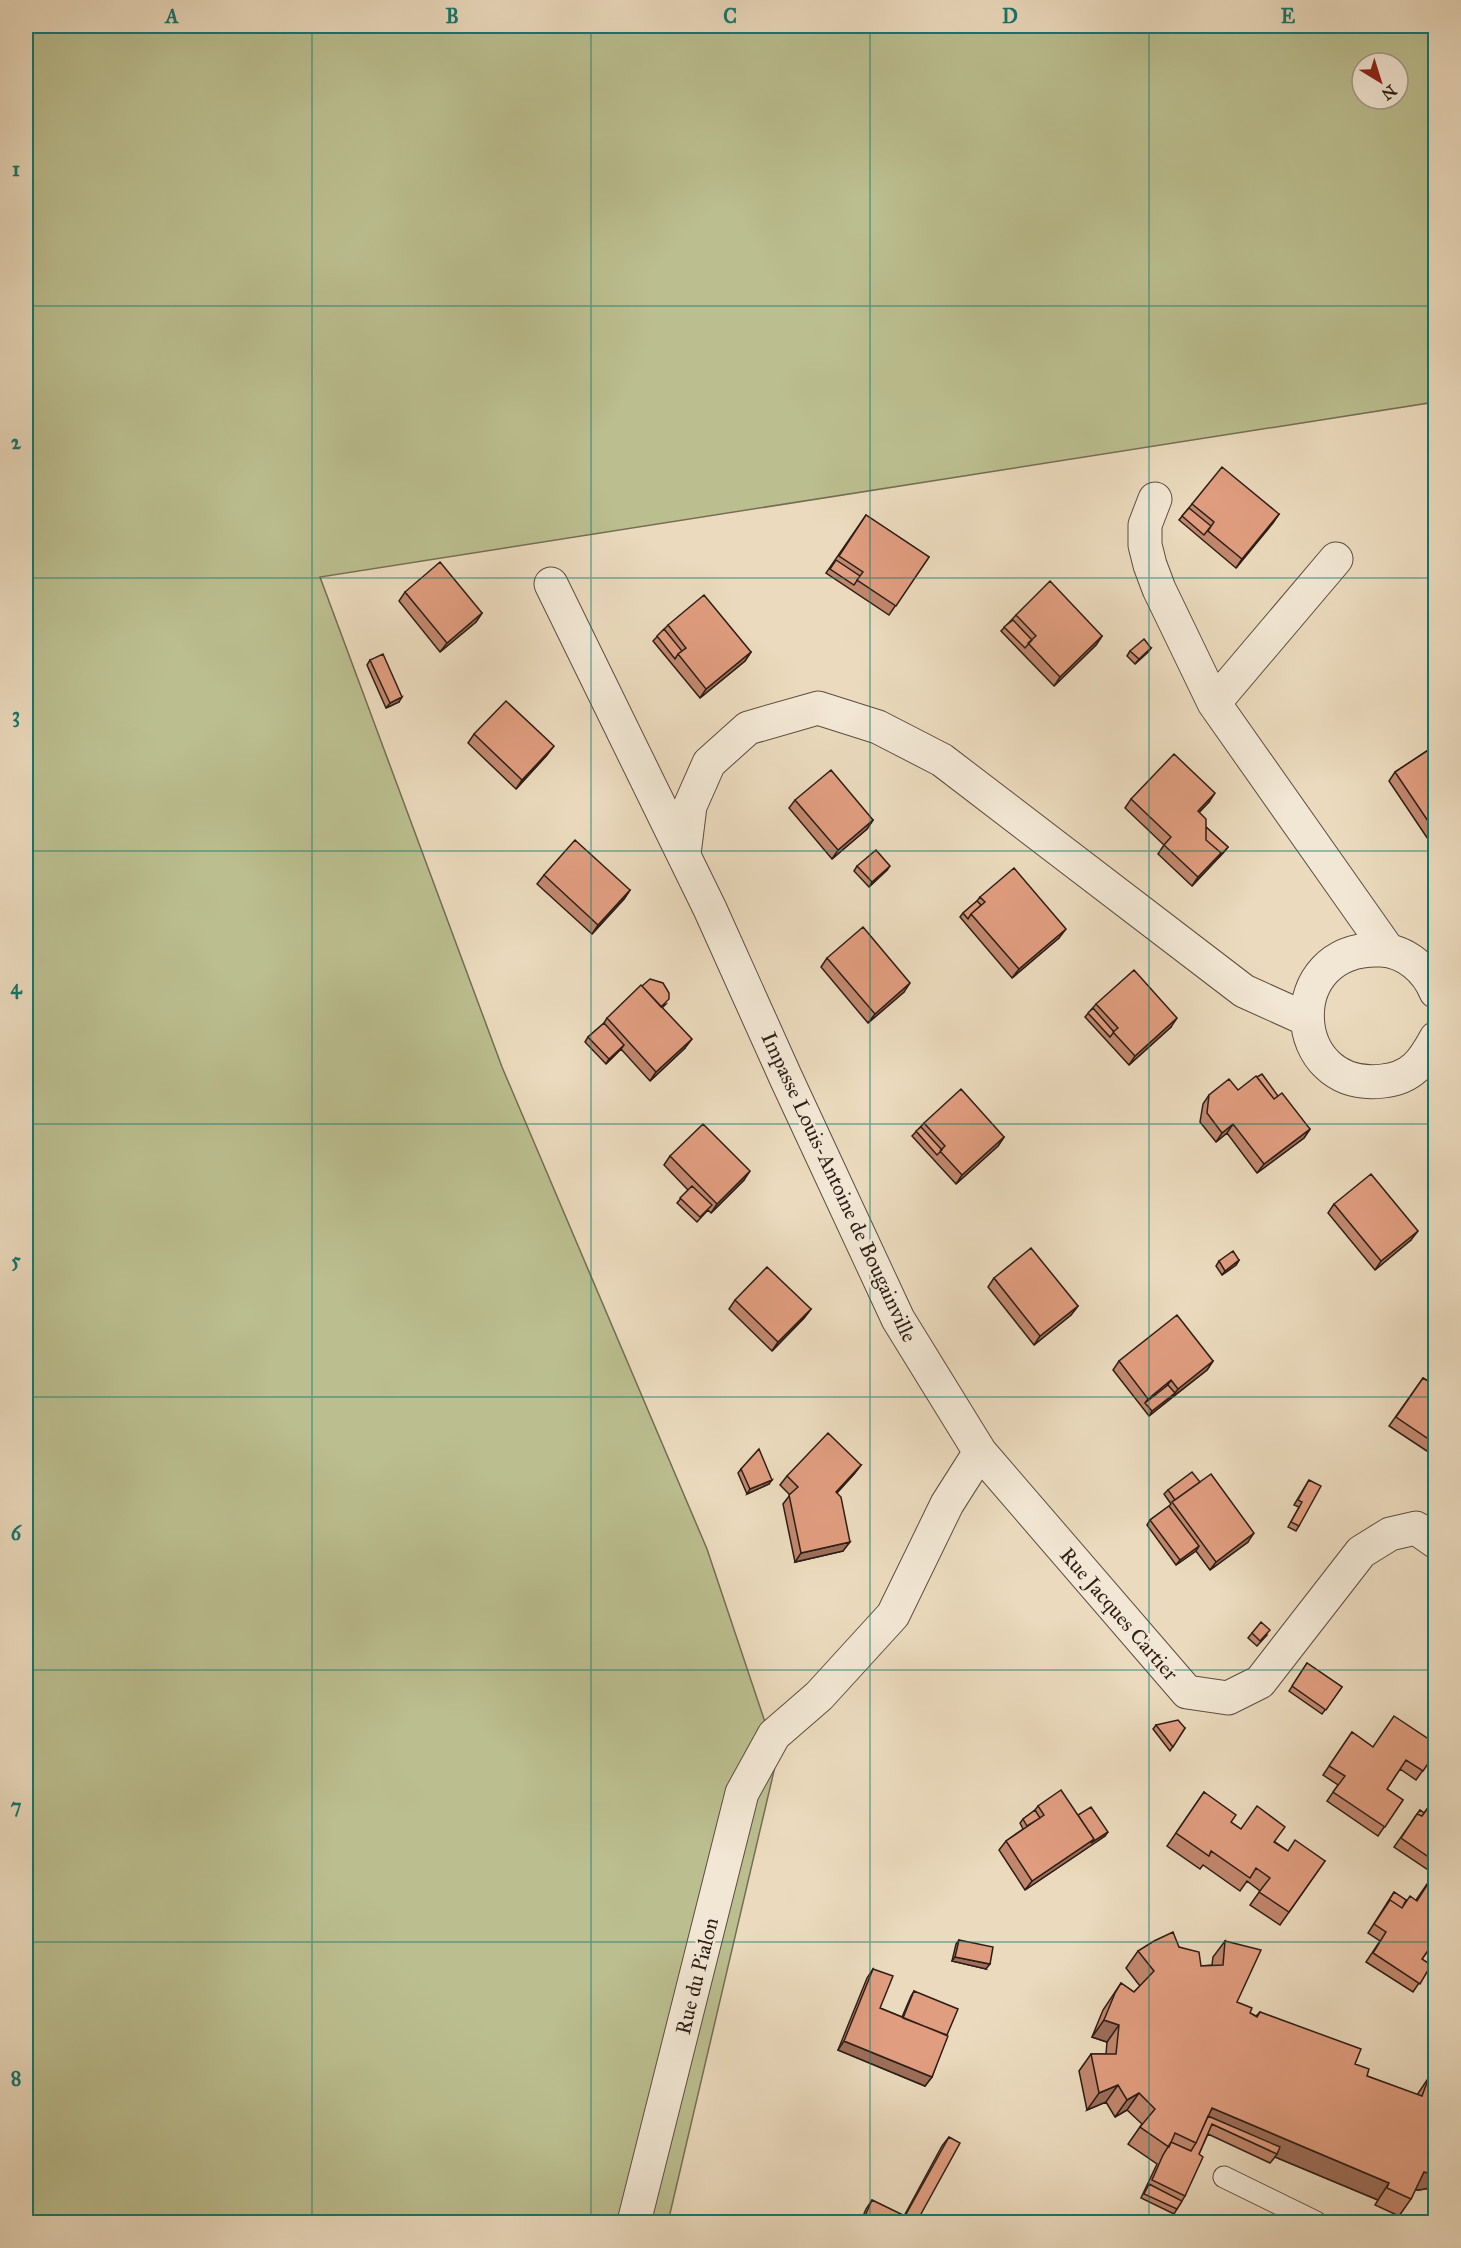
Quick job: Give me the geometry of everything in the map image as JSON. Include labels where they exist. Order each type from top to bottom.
[{"type":"street","points":[[1155,499],[1145,525],[1145,545],[1150,565],[1159,589],[1214,704],[1388,950]]},
{"type":"street","points":[[1214,704],[1336,559]]},
{"type":"street","name":"Impasse Louis-Antoine de Bougainville","points":[[551,585],[684,854],[898,1319],[980,1452]]},
{"type":"street","points":[[684,854],[690,806],[709,763],[748,728],[818,708],[878,727],[942,760],[1244,991],[1306,1019]]},
{"type":"street","points":[[1432,1059],[1394,1080],[1366,1083],[1343,1076],[1331,1069],[1315,1051],[1306,1019],[1311,991],[1325,969],[1345,955],[1364,949],[1388,950],[1405,956],[1423,970],[1431,980],[1436,992]]},
{"type":"street","name":"Rue Jacques Cartier","points":[[980,1452],[1187,1692],[1228,1698],[1260,1682],[1362,1552],[1390,1534],[1416,1528],[1436,1542]]},
{"type":"street","name":"Rue du Pialon","points":[[634,2223],[742,1793],[774,1735],[819,1696],[893,1615],[947,1504],[980,1452]]},
{"type":"lane","points":[[1224,2177],[1316,2223]]},
{"type":"green space","points":[[26,26],[1435,26],[1435,402],[320,577],[502,1067],[707,1549],[777,1758],[668,2222],[26,2222]]},
{"type":"building","points":[[1222,467],[1279,514],[1242,559],[1208,531],[1214,522],[1192,504]]},
{"type":"building","points":[[1189,508],[1211,526],[1204,535],[1182,516]]},
{"type":"building","points":[[866,515],[929,557],[896,606],[857,580],[863,572],[839,556]]},
{"type":"building","points":[[836,560],[860,576],[854,585],[830,569]]},
{"type":"building","points":[[440,562],[482,613],[447,643],[405,592]]},
{"type":"building","points":[[1050,581],[1102,636],[1060,677],[1028,643],[1036,636],[1016,615]]},
{"type":"building","points":[[704,595],[751,652],[706,689],[678,654],[686,648],[668,625]]},
{"type":"building","points":[[1013,620],[1032,640],[1025,648],[1004,627]]},
{"type":"building","points":[[664,629],[682,651],[675,659],[657,636]]},
{"type":"building","points":[[1144,639],[1151,648],[1139,659],[1130,651]]},
{"type":"building","points":[[383,654],[402,697],[390,703],[370,660]]},
{"type":"building","points":[[506,701],[554,746],[522,780],[474,734]]},
{"type":"building","points":[[1436,745],[1436,833],[1395,772]]},
{"type":"building","points":[[1174,754],[1215,793],[1198,811],[1206,819],[1206,840],[1221,853],[1198,877],[1164,845],[1171,837],[1131,799]]},
{"type":"building","points":[[831,770],[873,820],[838,850],[795,800]]},
{"type":"building","points":[[1206,827],[1228,847],[1218,858],[1221,853],[1206,840]]},
{"type":"building","points":[[575,840],[630,890],[598,925],[544,875]]},
{"type":"building","points":[[876,850],[890,866],[872,882],[857,866]]},
{"type":"building","points":[[1014,868],[1066,929],[1019,969],[971,914],[985,902],[980,897]]},
{"type":"building","points":[[977,901],[981,905],[968,919],[963,913]]},
{"type":"building","points":[[863,927],[910,983],[875,1014],[827,958]]},
{"type":"building","points":[[1134,970],[1177,1018],[1135,1056],[1113,1032],[1118,1028],[1096,1004]]},
{"type":"building","points":[[650,979],[663,983],[669,993],[669,999],[661,1007],[642,986]]},
{"type":"building","points":[[641,985],[692,1039],[656,1072],[607,1018]]},
{"type":"building","points":[[1093,1008],[1114,1032],[1110,1037],[1088,1013]]},
{"type":"building","points":[[604,1023],[624,1045],[609,1059],[588,1037]]},
{"type":"building","points":[[1262,1074],[1278,1096],[1274,1099],[1257,1077]]},
{"type":"building","points":[[1256,1076],[1274,1099],[1282,1093],[1310,1129],[1264,1164],[1233,1124],[1222,1133],[1207,1113],[1209,1095],[1229,1079],[1238,1090]]},
{"type":"building","points":[[961,1089],[1004,1137],[962,1175],[940,1151],[945,1146],[924,1123]]},
{"type":"building","points":[[703,1124],[750,1171],[717,1204],[670,1156]]},
{"type":"building","points":[[921,1127],[942,1150],[937,1155],[916,1131]]},
{"type":"building","points":[[1371,1174],[1418,1231],[1381,1261],[1334,1204]]},
{"type":"building","points":[[692,1186],[712,1205],[700,1217],[680,1198]]},
{"type":"building","points":[[1031,1248],[1078,1306],[1040,1336],[994,1278]]},
{"type":"building","points":[[1233,1251],[1239,1260],[1225,1271],[1219,1261]]},
{"type":"building","points":[[767,1267],[811,1309],[778,1342],[735,1300]]},
{"type":"building","points":[[1177,1315],[1213,1361],[1178,1389],[1171,1380],[1148,1399],[1119,1361]]},
{"type":"building","points":[[1423,1378],[1436,1386],[1436,1444],[1396,1417]]},
{"type":"building","points":[[1168,1385],[1175,1393],[1152,1411],[1145,1403]]},
{"type":"building","points":[[828,1433],[861,1465],[836,1492],[841,1497],[850,1542],[801,1553],[789,1495],[798,1487],[787,1476]]},
{"type":"building","points":[[759,1449],[772,1480],[750,1489],[741,1469]]},
{"type":"building","points":[[1192,1472],[1200,1482],[1175,1500],[1168,1490]]},
{"type":"building","points":[[1211,1474],[1254,1533],[1216,1562],[1172,1502]]},
{"type":"building","points":[[1309,1480],[1321,1486],[1299,1526],[1291,1522],[1302,1502],[1298,1500]]},
{"type":"building","points":[[1169,1506],[1199,1546],[1180,1560],[1150,1520]]},
{"type":"building","points":[[1261,1622],[1270,1630],[1260,1641],[1252,1633]]},
{"type":"building","points":[[1307,1663],[1342,1687],[1326,1710],[1292,1686]]},
{"type":"building","points":[[1394,1716],[1436,1744],[1436,1752],[1423,1771],[1406,1760],[1387,1789],[1403,1800],[1385,1827],[1333,1792],[1345,1776],[1329,1766],[1352,1732],[1373,1747]]},
{"type":"building","points":[[1178,1720],[1185,1728],[1173,1747],[1156,1725]]},
{"type":"building","points":[[1061,1790],[1094,1839],[1032,1881],[1006,1841],[1044,1815],[1038,1806]]},
{"type":"building","points":[[1204,1792],[1236,1815],[1231,1822],[1241,1829],[1257,1806],[1285,1827],[1274,1842],[1288,1851],[1295,1840],[1325,1861],[1289,1912],[1259,1892],[1270,1878],[1256,1868],[1250,1878],[1211,1851],[1209,1856],[1176,1833]]},
{"type":"building","points":[[1436,1797],[1436,1862],[1401,1838],[1417,1814],[1422,1816]]},
{"type":"building","points":[[1091,1807],[1108,1832],[1091,1843],[1094,1839],[1078,1815]]},
{"type":"building","points":[[1035,1810],[1040,1818],[1027,1826],[1023,1819]]},
{"type":"building","points":[[1436,1871],[1436,1939],[1422,1959],[1431,1965],[1420,1984],[1373,1953],[1386,1932],[1374,1924],[1390,1900],[1402,1908],[1410,1896],[1417,1901]]},
{"type":"building","points":[[1394,1892],[1406,1900],[1402,1908],[1390,1900],[1387,1904]]},
{"type":"building","points":[[1173,1932],[1179,1947],[1199,1952],[1201,1966],[1223,1965],[1225,1941],[1261,1950],[1237,2002],[1252,2008],[1250,2013],[1257,2017],[1260,2012],[1361,2049],[1355,2064],[1369,2069],[1367,2076],[1422,2096],[1429,2077],[1436,2079],[1436,2173],[1424,2172],[1411,2199],[1387,2188],[1389,2183],[1212,2108],[1196,2143],[1175,2133],[1169,2147],[1140,2127],[1155,2109],[1139,2093],[1127,2100],[1118,2085],[1099,2093],[1091,2054],[1116,2054],[1119,2025],[1104,2020],[1115,1993],[1121,1983],[1134,1992],[1154,1971],[1138,1951]]},
{"type":"building","points":[[959,1940],[993,1947],[990,1964],[955,1957]]},
{"type":"building","points":[[873,1969],[893,1976],[880,2008],[948,2036],[932,2077],[844,2041]]},
{"type":"building","points":[[914,1991],[958,2009],[947,2035],[903,2018]]},
{"type":"building","points":[[1208,2116],[1280,2147],[1277,2154],[1212,2124],[1199,2154],[1203,2157],[1185,2196],[1152,2180],[1171,2142],[1191,2151]]},
{"type":"building","points":[[949,2137],[960,2143],[916,2223],[862,2223],[872,2200],[905,2216]]},
{"type":"building","points":[[1149,2184],[1182,2201],[1177,2209],[1144,2194]]},
{"type":"building","points":[[1031,2215],[1044,2223],[1027,2223]]}]
